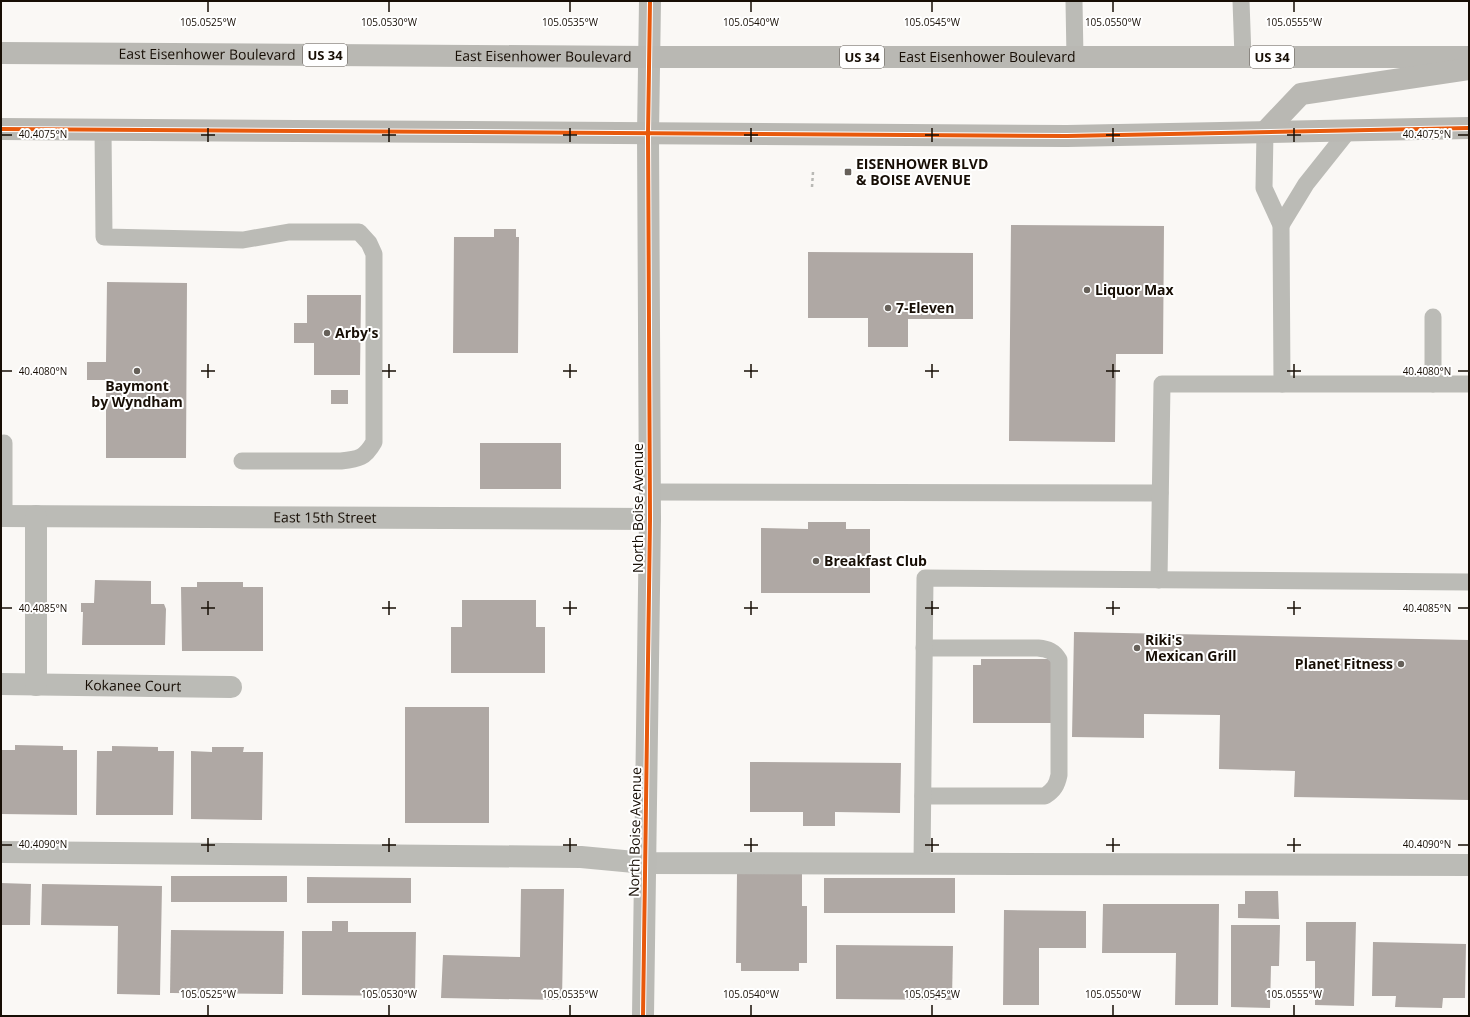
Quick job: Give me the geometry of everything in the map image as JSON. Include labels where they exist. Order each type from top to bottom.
[{"type":"highway","name":"East Eisenhower Boulevard","points":[[1,53],[650,57],[1469,57]]},
{"type":"highway","points":[[1265,132],[1301,94],[1469,69]]},
{"type":"highway","points":[[1,129],[1067,136],[1469,128]]},
{"type":"street","name":"North Boise Avenue","points":[[643,1016],[650,519],[648,134],[650,1]]},
{"type":"street","name":"East 15th Street","points":[[3,516],[650,519]]},
{"type":"street","points":[[36,516],[36,685]]},
{"type":"street","name":"Kokanee Court","points":[[1,684],[231,687]]},
{"type":"street","points":[[1,852],[582,857],[645,863],[1469,865]]},
{"type":"lane","points":[[1074,1],[1075,58]]},
{"type":"lane","points":[[1241,1],[1243,57]]},
{"type":"lane","points":[[103,129],[104,237],[243,240],[289,232],[358,232],[369,243],[374,254],[374,442],[368,454],[356,459],[341,461],[242,461]]},
{"type":"lane","points":[[1281,224],[1306,184],[1349,130]]},
{"type":"lane","points":[[1265,132],[1264,188],[1281,224],[1282,384]]},
{"type":"lane","points":[[1434,317],[1434,384]]},
{"type":"lane","points":[[1159,580],[1162,384],[1469,384]]},
{"type":"lane","points":[[3,516],[4,443]]},
{"type":"lane","points":[[650,492],[1160,494]]},
{"type":"lane","points":[[922,863],[925,578],[1469,582]]},
{"type":"lane","points":[[923,796],[1045,796],[1054,788],[1059,775],[1059,660],[1055,653],[1047,649],[1038,648],[924,648]]},
{"type":"path","points":[[812,187],[813,172]]},
{"type":"building","name":"Liquor Max","points":[[1011,225],[1164,226],[1163,354],[1116,354],[1115,442],[1009,441]]},
{"type":"building","points":[[494,229],[516,229],[516,237],[519,237],[518,353],[453,353],[454,237],[494,237]]},
{"type":"building","points":[[808,252],[973,253],[973,319],[908,319],[908,347],[868,347],[868,318],[808,318]]},
{"type":"building","name":"Baymont by Wyndham","points":[[107,282],[187,283],[186,458],[106,458],[106,380],[87,380],[87,362],[106,362]]},
{"type":"building","name":"Arby's","points":[[307,295],[361,295],[360,375],[314,375],[314,343],[294,343],[294,323],[307,323]]},
{"type":"building","points":[[331,390],[348,390],[348,404],[331,404]]},
{"type":"building","points":[[480,443],[561,443],[561,489],[480,489]]},
{"type":"building","name":"Breakfast Club","points":[[808,522],[846,522],[846,529],[870,529],[870,593],[761,593],[761,528],[808,529]]},
{"type":"building","points":[[95,580],[151,581],[151,604],[164,604],[166,609],[165,645],[82,645],[83,612],[81,612],[81,603],[94,603]]},
{"type":"building","points":[[197,582],[243,582],[243,587],[263,587],[263,651],[182,651],[181,587],[197,587]]},
{"type":"building","points":[[462,600],[536,600],[536,627],[545,627],[545,673],[451,673],[451,627],[462,627]]},
{"type":"building","points":[[1074,632],[1469,640],[1469,800],[1294,797],[1295,771],[1219,769],[1220,715],[1144,714],[1144,738],[1072,737]]},
{"type":"building","points":[[981,659],[1054,659],[1054,723],[973,723],[973,665],[981,665]]},
{"type":"building","points":[[405,707],[489,707],[489,823],[405,823]]},
{"type":"building","points":[[15,745],[63,746],[63,750],[77,750],[77,815],[1,814],[1,750],[15,750]]},
{"type":"building","points":[[112,746],[158,747],[158,751],[174,751],[173,815],[96,815],[97,751],[112,751]]},
{"type":"building","points":[[212,747],[244,747],[243,752],[263,752],[262,820],[191,819],[191,751],[212,752]]},
{"type":"building","points":[[750,762],[901,763],[900,813],[835,812],[835,826],[803,826],[803,812],[750,812]]},
{"type":"building","points":[[737,873],[802,873],[802,906],[807,906],[807,963],[799,963],[799,971],[741,971],[741,963],[736,963]]},
{"type":"building","points":[[171,876],[287,876],[287,902],[171,902]]},
{"type":"building","points":[[307,877],[411,878],[411,903],[307,903]]},
{"type":"building","points":[[824,878],[955,878],[955,913],[824,913]]},
{"type":"building","points":[[1,883],[31,884],[30,925],[1,925]]},
{"type":"building","points":[[42,884],[162,886],[160,995],[117,994],[118,926],[41,925]]},
{"type":"building","points":[[521,889],[564,889],[562,1000],[441,998],[443,955],[520,957]]},
{"type":"building","points":[[1245,891],[1278,891],[1279,919],[1238,918],[1238,904],[1245,904]]},
{"type":"building","points":[[1103,904],[1219,904],[1218,1005],[1175,1005],[1176,953],[1102,953]]},
{"type":"building","points":[[1004,910],[1086,911],[1086,948],[1039,948],[1039,1005],[1003,1005]]},
{"type":"building","points":[[332,921],[348,921],[348,932],[416,932],[415,996],[302,995],[302,931],[332,931]]},
{"type":"building","points":[[1306,922],[1356,922],[1354,1006],[1315,1005],[1315,961],[1306,961]]},
{"type":"building","points":[[1231,925],[1280,925],[1279,966],[1271,966],[1270,1008],[1231,1007]]},
{"type":"building","points":[[171,930],[284,931],[283,994],[170,993]]},
{"type":"building","points":[[1373,942],[1466,944],[1465,998],[1443,998],[1442,1008],[1395,1007],[1396,996],[1372,996]]},
{"type":"building","points":[[836,945],[953,946],[952,1000],[836,999]]},
{"type":"cycle path","points":[[643,1016],[650,519],[648,134],[650,1]]},
{"type":"cycle path","points":[[1,129],[1067,136],[1469,128]]},
{"type":"place","name":"EISENHOWER BLVD & BOISE AVENUE","points":[[848,172]]},
{"type":"place","name":"Liquor Max","points":[[1087,290]]},
{"type":"place","name":"7-Eleven","points":[[888,308]]},
{"type":"place","name":"Arby's","points":[[327,333]]},
{"type":"place","name":"Baymont by Wyndham","points":[[137,371]]},
{"type":"place","name":"Breakfast Club","points":[[816,561]]},
{"type":"place","name":"Riki's Mexican Grill","points":[[1137,648]]},
{"type":"place","name":"Planet Fitness","points":[[1401,664]]}]
